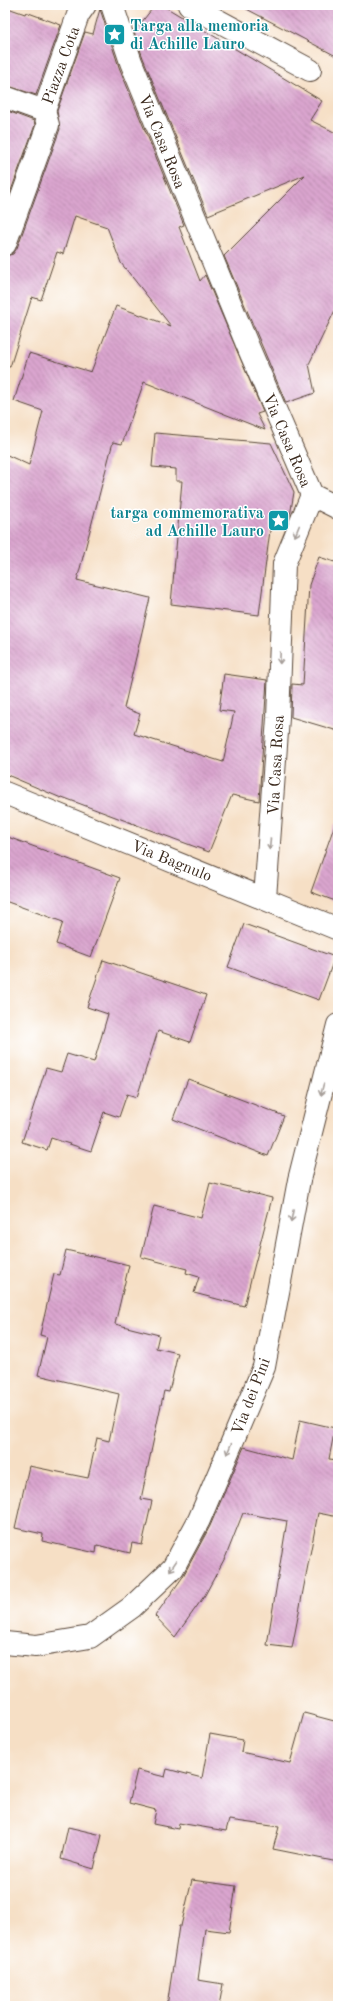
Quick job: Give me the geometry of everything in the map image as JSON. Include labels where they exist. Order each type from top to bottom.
[{"type":"street","name":"Piazza Cota","points":[[5,96],[44,111],[78,14],[85,5]]},
{"type":"street","name":"Via Casa Rosa","points":[[112,5],[131,62],[249,349],[312,495],[284,564],[278,718],[265,898]]},
{"type":"street","points":[[189,5],[310,70]]},
{"type":"street","points":[[5,244],[48,125],[44,111]]},
{"type":"street","points":[[312,495],[338,508]]},
{"type":"street","name":"Via Bagnulo","points":[[5,793],[338,929]]},
{"type":"street","name":"Via dei Pini","points":[[5,1643],[36,1646],[90,1637],[132,1607],[173,1568],[199,1520],[264,1367],[299,1180],[338,1025]]},
{"type":"building","points":[[155,5],[162,5],[322,101],[310,120],[338,134],[338,304],[309,364],[315,393],[286,403],[224,256],[305,175],[208,215],[143,58],[134,32]]},
{"type":"building","points":[[239,5],[338,5],[338,57]]},
{"type":"building","points":[[5,7],[25,14],[26,12],[61,25],[36,95],[5,85]]},
{"type":"building","points":[[100,9],[119,67],[184,225],[179,227],[200,281],[205,275],[263,412],[257,414],[265,430],[144,382],[122,444],[113,442],[77,580],[150,598],[124,708],[140,714],[134,734],[223,762],[234,712],[219,710],[224,674],[267,680],[259,801],[232,795],[209,852],[62,797],[61,798],[5,774],[5,454],[29,465],[43,411],[14,401],[29,353],[91,372],[116,306],[171,326],[121,263],[107,227],[75,216],[63,254],[57,252],[41,300],[32,297],[10,367],[5,366],[5,256],[13,254],[17,248],[60,129],[57,111],[85,32],[93,34]]},
{"type":"building","points":[[5,110],[34,121],[35,125],[5,207]]},
{"type":"building","points":[[155,433],[271,443],[294,492],[290,516],[272,515],[259,615],[171,604],[182,481],[176,481],[176,469],[152,467]]},
{"type":"building","points":[[319,557],[338,563],[338,731],[291,717],[292,684],[303,685],[309,585]]},
{"type":"building","points":[[335,824],[338,824],[338,902],[311,892]]},
{"type":"building","points":[[5,836],[120,878],[91,957],[56,944],[63,922],[5,901]]},
{"type":"building","points":[[244,924],[335,957],[319,1000],[228,967]]},
{"type":"building","points":[[103,960],[206,995],[190,1042],[158,1031],[137,1097],[127,1094],[119,1117],[104,1112],[91,1151],[51,1138],[47,1150],[22,1142],[46,1068],[61,1072],[67,1054],[94,1062],[108,1014],[87,1007]]},
{"type":"building","points":[[188,1079],[284,1116],[268,1156],[173,1119]]},
{"type":"building","points":[[210,1183],[272,1198],[244,1306],[194,1293],[199,1277],[186,1273],[187,1269],[141,1257],[154,1206],[201,1218]]},
{"type":"building","points":[[66,1250],[129,1265],[115,1324],[159,1335],[156,1348],[178,1353],[169,1392],[164,1391],[141,1499],[152,1501],[142,1545],[132,1543],[130,1553],[97,1545],[96,1553],[42,1541],[43,1534],[15,1528],[29,1466],[88,1478],[97,1438],[109,1441],[119,1394],[38,1375],[47,1337],[40,1335],[54,1274],[60,1275]]},
{"type":"building","points":[[300,1420],[335,1428],[329,1459],[338,1460],[338,1517],[318,1513],[292,1648],[267,1645],[287,1521],[243,1513],[226,1556],[205,1595],[175,1637],[155,1616],[182,1578],[210,1526],[244,1447],[292,1460]]},
{"type":"building","points":[[304,1713],[338,1722],[338,1862],[273,1849],[279,1827],[229,1820],[226,1831],[179,1823],[178,1829],[153,1824],[156,1810],[129,1803],[137,1770],[165,1777],[167,1769],[202,1778],[210,1734],[243,1740],[241,1752],[290,1763]]},
{"type":"building","points":[[68,1827],[102,1835],[94,1869],[61,1859]]},
{"type":"building","points":[[192,1880],[236,1886],[229,1932],[205,1929],[198,1980],[223,1984],[219,2006],[167,2006],[179,1926],[181,1926]]},
{"type":"place","name":"Targa alla memoria di Achille Lauro","points":[[115,34]]},
{"type":"place","name":"targa commemorativa ad Achille Lauro","points":[[279,521]]}]
